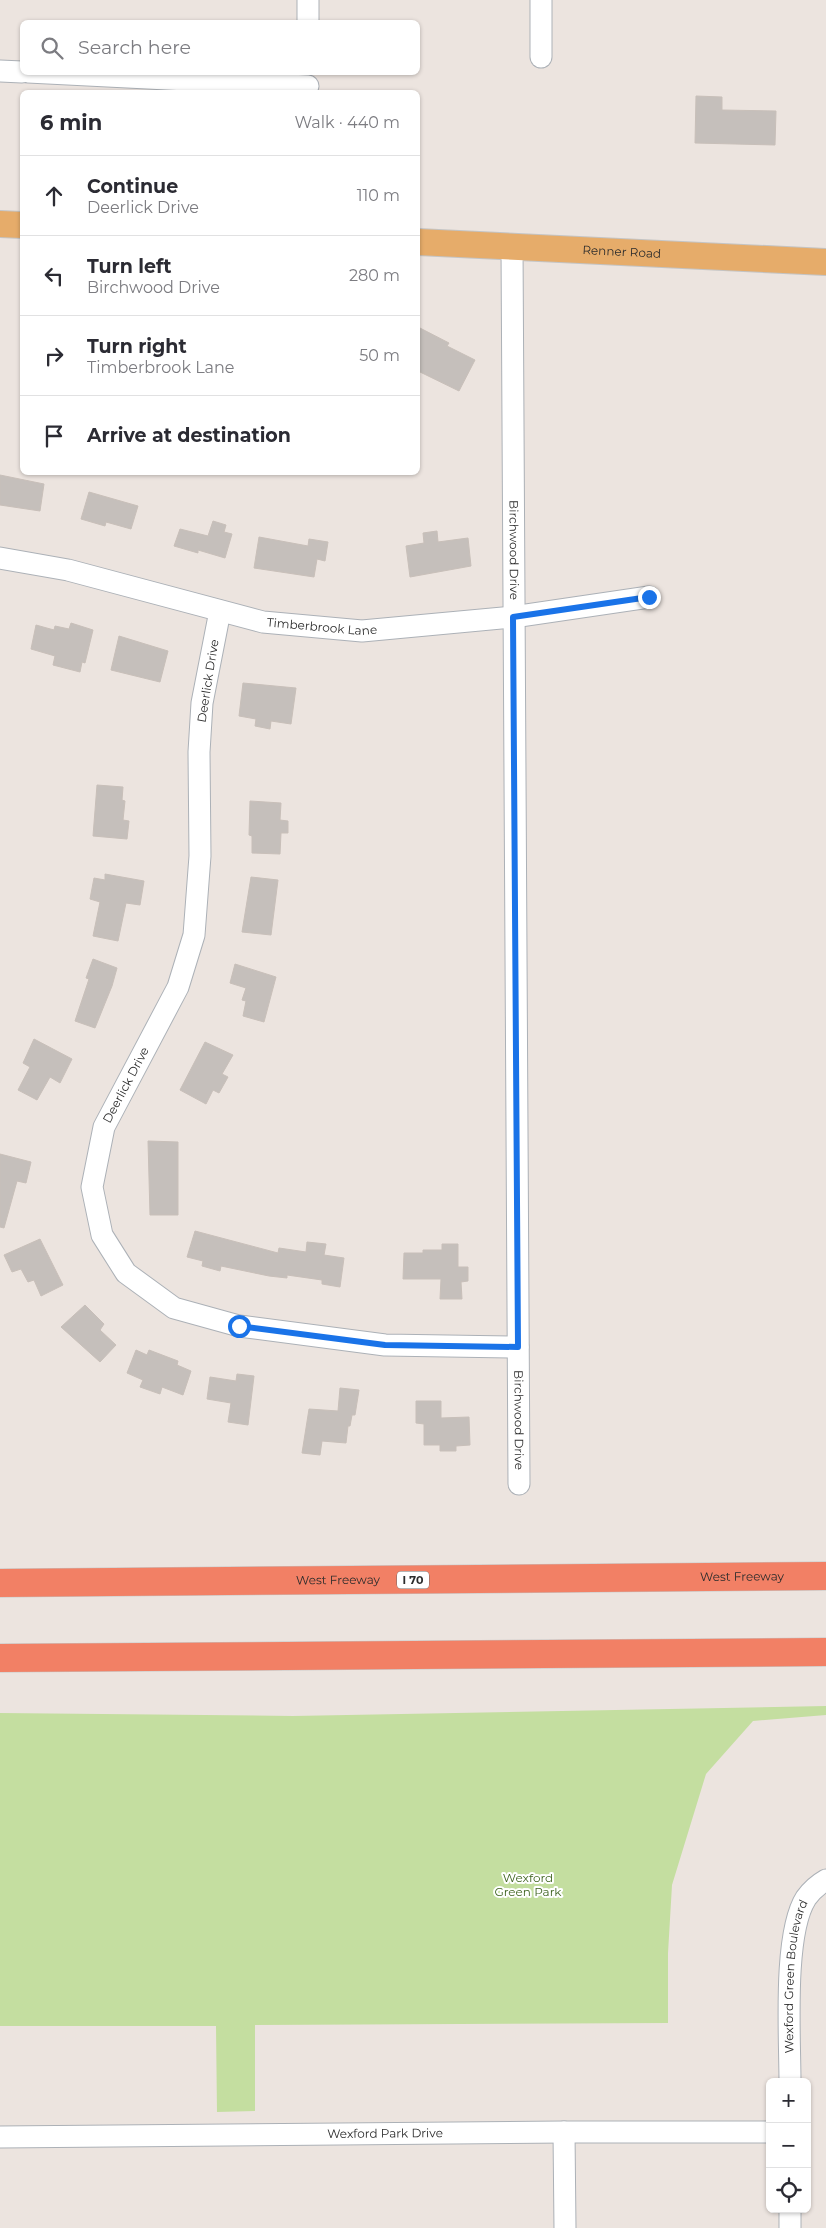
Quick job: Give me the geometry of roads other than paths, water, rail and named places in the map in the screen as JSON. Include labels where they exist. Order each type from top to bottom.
[{"type":"highway","name":"West Freeway","points":[[0,1583],[826,1576]]},
{"type":"highway","points":[[0,1658],[826,1652]]},
{"type":"main road","points":[[0,224],[20,225]]},
{"type":"main road","name":"Renner Road","points":[[420,242],[826,262]]},
{"type":"street","points":[[308,0],[308,20]]},
{"type":"street","points":[[541,0],[541,57]]},
{"type":"street","points":[[0,71],[20,72]]},
{"type":"street","points":[[98,75],[308,84]]},
{"type":"street","name":"Birchwood Drive","points":[[512,246],[519,1484]]},
{"type":"street","name":"Timberbrook Lane","points":[[0,558],[68,570],[263,622],[362,631],[405,629],[513,617],[649,597]]},
{"type":"street","name":"Deerlick Drive","points":[[220,611],[202,703],[199,752],[200,856],[194,935],[178,987],[104,1127],[92,1187],[102,1235],[126,1273],[174,1308],[229,1323],[385,1345],[518,1347]]},
{"type":"street","name":"Wexford Green Boulevard","points":[[790,2078],[791,1962],[798,1919],[806,1898],[826,1880]]},
{"type":"street","points":[[564,2132],[565,2228]]},
{"type":"street","name":"Wexford Park Drive","points":[[0,2137],[766,2132]]},
{"type":"street","points":[[790,2213],[790,2228]]},
{"type":"park label","name":"Wexford Green Park","points":[[528,1885]]}]
